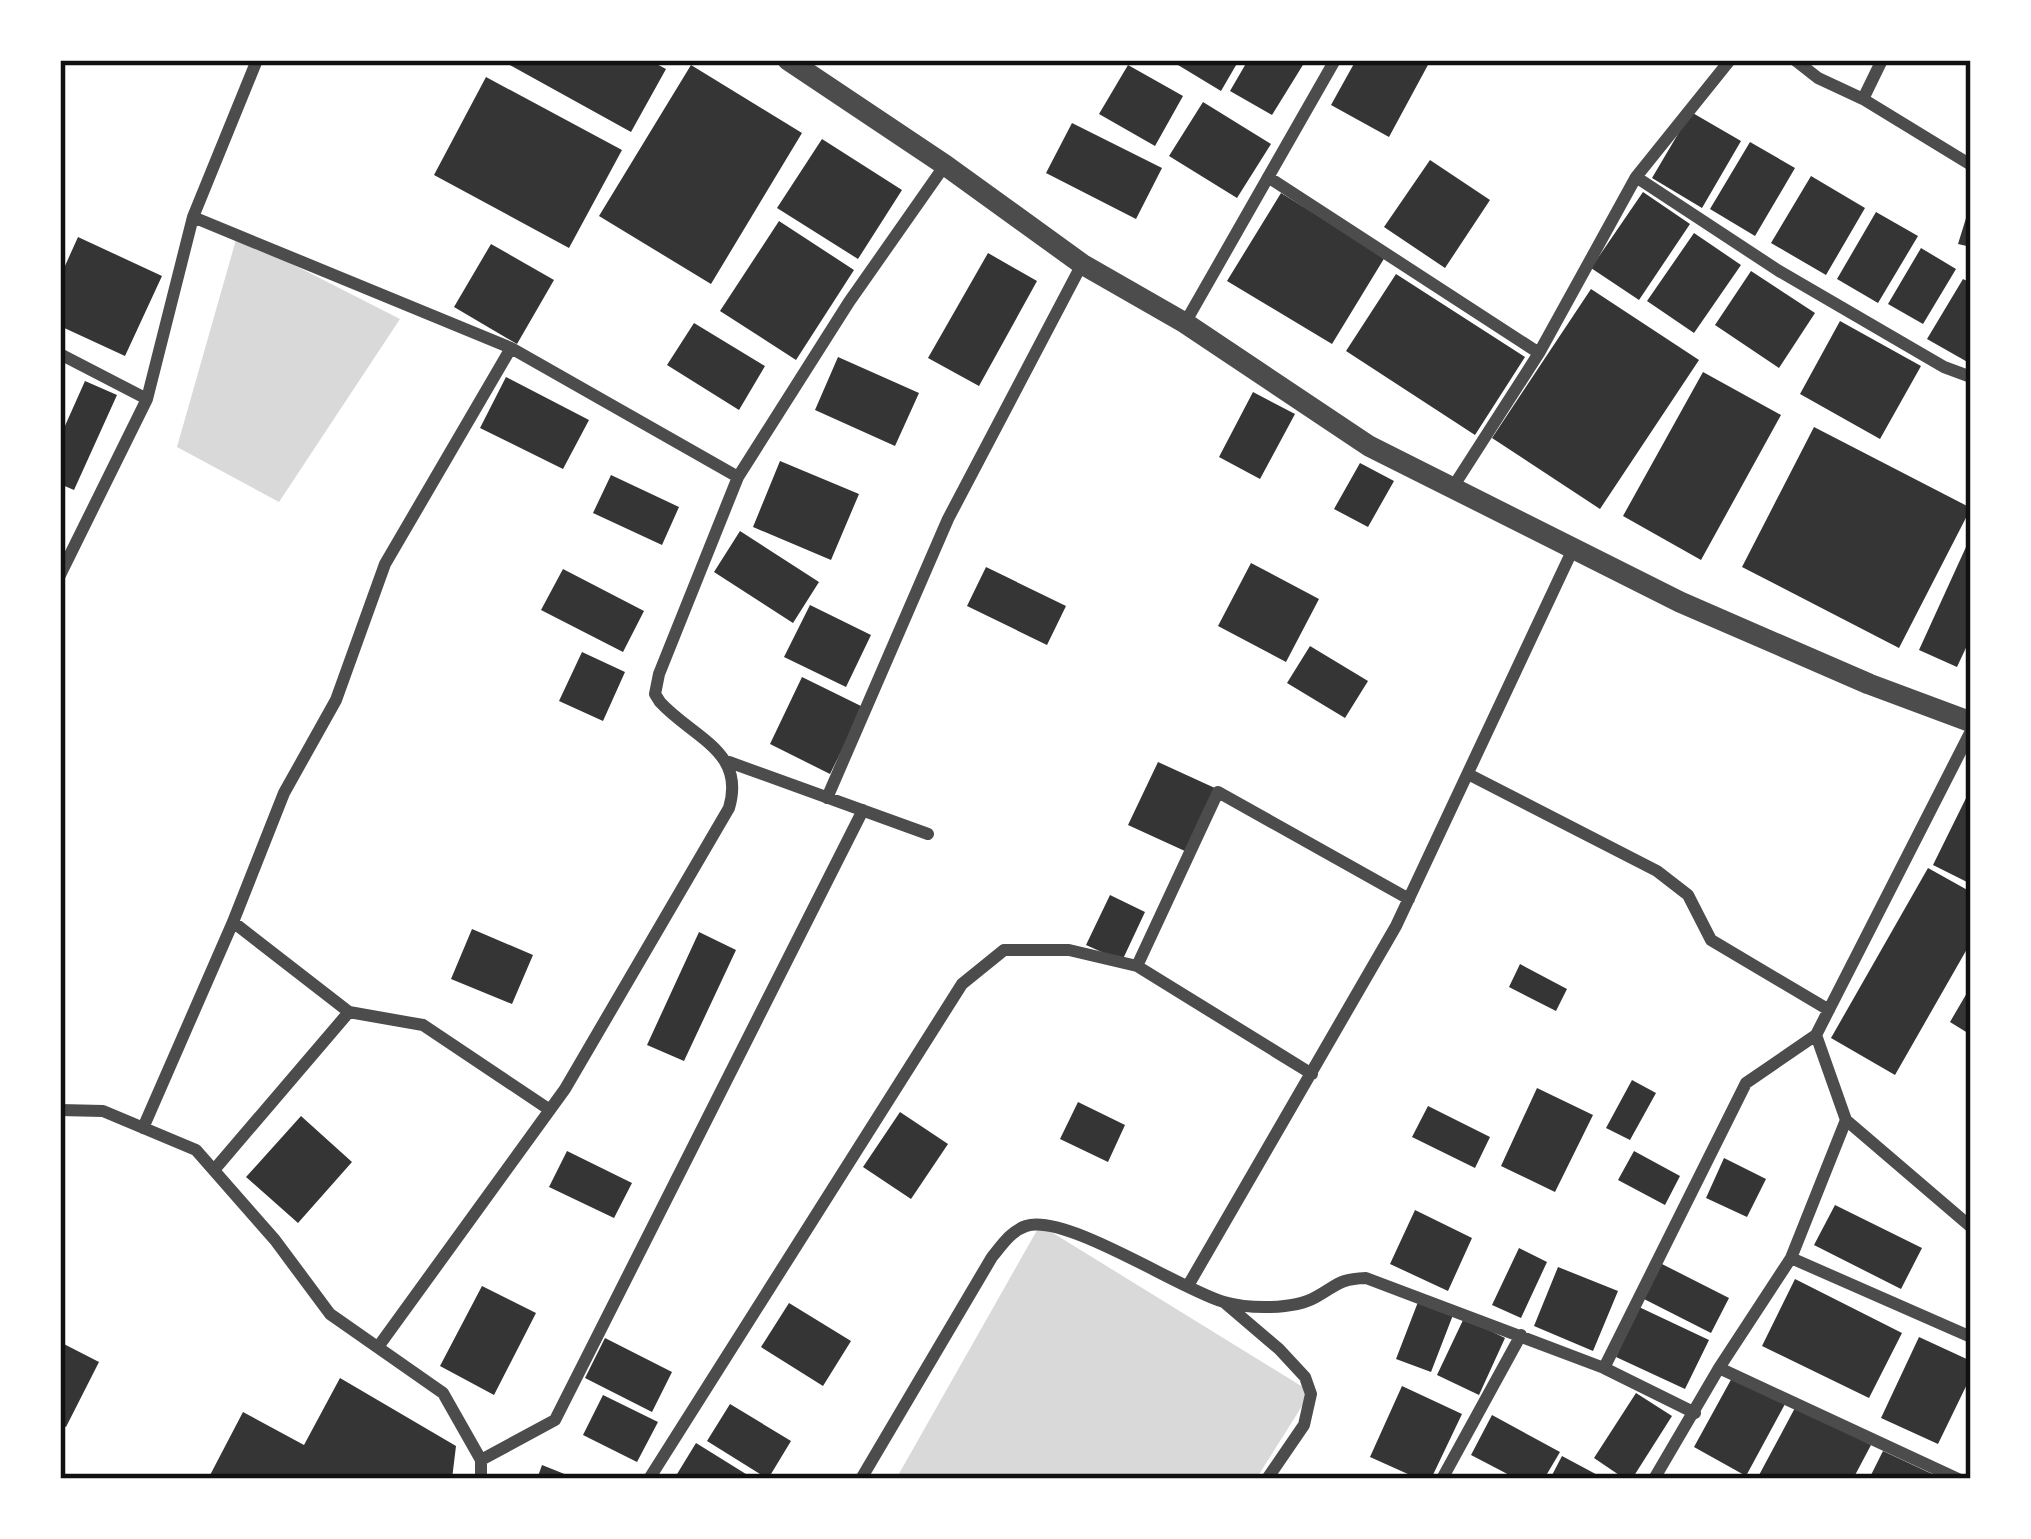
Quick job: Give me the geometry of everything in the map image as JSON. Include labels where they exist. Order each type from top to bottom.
[{"type":"street","points":[[60,575],[147,399],[194,217],[257,60]]},
{"type":"street","points":[[789,60],[1082,264],[1185,323],[1369,446],[1722,621],[1971,727],[1816,1035],[1746,1084],[1604,1368]]},
{"type":"street","points":[[1185,323],[1335,60]]},
{"type":"street","points":[[1453,487],[1539,353],[1636,177],[1730,60]]},
{"type":"street","points":[[1795,60],[1818,78],[1863,99],[1971,165]]},
{"type":"street","points":[[1863,99],[1882,60]]},
{"type":"street","points":[[928,834],[729,762],[673,716],[655,694],[658,674],[738,477],[849,302],[945,165]]},
{"type":"street","points":[[1268,177],[1539,353]]},
{"type":"street","points":[[1636,177],[1779,271],[1944,367],[1971,377]]},
{"type":"street","points":[[194,217],[511,348],[738,477]]},
{"type":"street","points":[[827,797],[948,519],[1082,264]]},
{"type":"street","points":[[143,1128],[284,793],[336,700],[386,564],[511,348]]},
{"type":"street","points":[[60,354],[147,399]]},
{"type":"street","points":[[1189,1284],[1408,899],[1574,549]]},
{"type":"street","points":[[378,1347],[550,1110],[729,808],[735,786],[729,762]]},
{"type":"street","points":[[1468,774],[1657,871],[1688,895],[1711,940],[1829,1010]]},
{"type":"street","points":[[1137,967],[1218,792],[1408,899]]},
{"type":"street","points":[[481,1460],[554,1420],[863,811]]},
{"type":"street","points":[[233,922],[349,1012],[423,1025],[550,1110]]},
{"type":"street","points":[[649,1479],[962,984],[1004,950],[1069,950],[1137,967],[1312,1074]]},
{"type":"street","points":[[214,1170],[349,1012]]},
{"type":"street","points":[[1816,1035],[1846,1120],[1971,1228]]},
{"type":"street","points":[[60,1110],[103,1111],[196,1150],[330,1313],[443,1393],[481,1460],[481,1479]]},
{"type":"street","points":[[1654,1479],[1791,1258],[1846,1120]]},
{"type":"street","points":[[861,1479],[992,1257],[1013,1232],[1031,1224],[1053,1227],[1135,1258],[1225,1302],[1305,1377],[1311,1394],[1304,1425],[1267,1479]]},
{"type":"street","points":[[1791,1258],[1971,1336]]},
{"type":"street","points":[[1225,1302],[1291,1306],[1314,1299],[1341,1279],[1366,1278],[1604,1368],[1695,1413]]},
{"type":"street","points":[[1442,1479],[1521,1335]]},
{"type":"street","points":[[1719,1368],[1958,1479]]},
{"type":"shaded area","points":[[237,236],[400,319],[279,502],[177,447]]},
{"type":"shaded area","points":[[1040,1225],[1311,1392],[1256,1479],[896,1479]]},
{"type":"building","points":[[501,60],[649,60],[666,69],[631,132]]},
{"type":"building","points":[[1182,60],[1239,60],[1221,91],[1178,65]]},
{"type":"building","points":[[1248,60],[1306,60],[1272,115],[1230,91]]},
{"type":"building","points":[[1356,60],[1429,63],[1389,137],[1331,105]]},
{"type":"building","points":[[691,65],[802,133],[711,284],[599,216]]},
{"type":"building","points":[[1128,65],[1183,96],[1155,146],[1099,114]]},
{"type":"building","points":[[486,77],[622,150],[569,248],[434,175]]},
{"type":"building","points":[[1203,102],[1271,144],[1237,198],[1169,156]]},
{"type":"building","points":[[1691,112],[1741,141],[1702,208],[1652,178]]},
{"type":"building","points":[[1072,123],[1162,168],[1136,219],[1046,173]]},
{"type":"building","points":[[822,139],[902,190],[858,259],[777,208]]},
{"type":"building","points":[[1750,142],[1795,168],[1755,236],[1710,209]]},
{"type":"building","points":[[1430,160],[1490,200],[1445,268],[1384,227]]},
{"type":"building","points":[[1811,176],[1865,208],[1826,275],[1771,243]]},
{"type":"building","points":[[1643,192],[1690,224],[1639,300],[1591,268]]},
{"type":"building","points":[[1281,193],[1385,257],[1332,344],[1227,281]]},
{"type":"building","points":[[1971,202],[1971,247],[1958,244]]},
{"type":"building","points":[[1876,212],[1918,236],[1878,303],[1837,279]]},
{"type":"building","points":[[779,221],[854,270],[796,360],[720,311]]},
{"type":"building","points":[[1694,233],[1741,265],[1694,333],[1647,301]]},
{"type":"building","points":[[78,237],[162,276],[125,356],[60,326],[60,277]]},
{"type":"building","points":[[491,244],[554,280],[517,344],[454,307]]},
{"type":"building","points":[[1921,248],[1956,269],[1923,324],[1888,304]]},
{"type":"building","points":[[988,253],[1037,281],[979,386],[928,358]]},
{"type":"building","points":[[1751,271],[1815,313],[1779,368],[1715,325]]},
{"type":"building","points":[[1396,274],[1525,357],[1475,435],[1346,351]]},
{"type":"building","points":[[1963,279],[1971,283],[1971,364],[1927,339]]},
{"type":"building","points":[[1591,289],[1699,360],[1600,509],[1492,438]]},
{"type":"building","points":[[1840,321],[1921,366],[1880,439],[1800,394]]},
{"type":"building","points":[[694,323],[765,366],[739,410],[667,365]]},
{"type":"building","points":[[838,357],[919,393],[895,446],[815,410]]},
{"type":"building","points":[[1703,372],[1781,415],[1701,560],[1623,516]]},
{"type":"building","points":[[506,377],[589,420],[563,469],[480,428]]},
{"type":"building","points":[[85,381],[117,395],[74,490],[60,484],[60,437]]},
{"type":"building","points":[[1253,392],[1295,414],[1260,479],[1219,457]]},
{"type":"building","points":[[1814,427],[1971,508],[1899,648],[1742,567]]},
{"type":"building","points":[[780,461],[859,494],[831,560],[753,527]]},
{"type":"building","points":[[1360,463],[1394,481],[1368,527],[1334,509]]},
{"type":"building","points":[[611,475],[679,507],[662,545],[593,513]]},
{"type":"building","points":[[740,531],[819,582],[793,623],[714,572]]},
{"type":"building","points":[[1971,536],[1971,637],[1957,667],[1919,650]]},
{"type":"building","points":[[1251,563],[1319,599],[1286,662],[1218,626]]},
{"type":"building","points":[[986,567],[1066,606],[1047,645],[967,606]]},
{"type":"building","points":[[563,569],[644,611],[623,652],[541,610]]},
{"type":"building","points":[[810,605],[871,635],[846,687],[784,657]]},
{"type":"building","points":[[1310,646],[1368,681],[1345,718],[1287,683]]},
{"type":"building","points":[[582,652],[625,672],[603,721],[559,701]]},
{"type":"building","points":[[802,677],[863,707],[830,774],[770,744]]},
{"type":"building","points":[[1158,762],[1217,789],[1187,852],[1128,825]]},
{"type":"building","points":[[1971,788],[1971,884],[1933,865]]},
{"type":"building","points":[[1928,868],[1971,892],[1971,942],[1895,1075],[1831,1038]]},
{"type":"building","points":[[1110,895],[1145,912],[1122,961],[1086,945]]},
{"type":"building","points":[[472,929],[533,955],[512,1004],[451,979]]},
{"type":"building","points":[[699,932],[736,950],[684,1061],[647,1045]]},
{"type":"building","points":[[1520,964],[1567,989],[1556,1011],[1509,987]]},
{"type":"building","points":[[1971,986],[1971,1035],[1950,1022]]},
{"type":"building","points":[[1632,1080],[1656,1093],[1630,1140],[1606,1128]]},
{"type":"building","points":[[1537,1088],[1593,1115],[1555,1192],[1501,1166]]},
{"type":"building","points":[[1078,1102],[1125,1125],[1108,1162],[1060,1139]]},
{"type":"building","points":[[1428,1106],[1490,1137],[1475,1168],[1412,1137]]},
{"type":"building","points":[[900,1112],[948,1144],[911,1199],[863,1167]]},
{"type":"building","points":[[301,1116],[352,1162],[298,1223],[246,1177]]},
{"type":"building","points":[[567,1151],[632,1183],[614,1218],[549,1187]]},
{"type":"building","points":[[1634,1151],[1680,1176],[1665,1205],[1618,1180]]},
{"type":"building","points":[[1724,1158],[1766,1179],[1747,1217],[1706,1198]]},
{"type":"building","points":[[1835,1205],[1922,1248],[1901,1289],[1814,1245]]},
{"type":"building","points":[[1415,1210],[1472,1238],[1448,1291],[1390,1264]]},
{"type":"building","points":[[1519,1248],[1547,1262],[1521,1318],[1492,1305]]},
{"type":"building","points":[[1660,1263],[1729,1298],[1711,1333],[1642,1298]]},
{"type":"building","points":[[1558,1267],[1618,1291],[1593,1351],[1534,1326]]},
{"type":"building","points":[[1795,1279],[1902,1333],[1869,1398],[1762,1346]]},
{"type":"building","points":[[482,1286],[536,1313],[494,1395],[440,1366]]},
{"type":"building","points":[[1418,1302],[1453,1315],[1431,1372],[1396,1359]]},
{"type":"building","points":[[789,1303],[851,1341],[823,1386],[761,1347]]},
{"type":"building","points":[[1639,1307],[1709,1340],[1685,1389],[1616,1357]]},
{"type":"building","points":[[1464,1318],[1505,1338],[1479,1395],[1437,1375]]},
{"type":"building","points":[[1919,1337],[1971,1361],[1971,1376],[1938,1444],[1881,1418]]},
{"type":"building","points":[[605,1338],[672,1372],[652,1412],[585,1378]]},
{"type":"building","points":[[60,1342],[99,1362],[66,1427],[60,1424]]},
{"type":"building","points":[[1733,1376],[1785,1404],[1746,1476],[1694,1447]]},
{"type":"building","points":[[340,1378],[456,1446],[452,1479],[208,1479],[243,1412],[304,1445]]},
{"type":"building","points":[[1402,1386],[1462,1414],[1431,1479],[1419,1479],[1370,1457]]},
{"type":"building","points":[[1636,1393],[1672,1416],[1632,1479],[1625,1479],[1594,1458]]},
{"type":"building","points":[[603,1395],[658,1422],[637,1462],[583,1435]]},
{"type":"building","points":[[730,1404],[791,1441],[768,1479],[707,1441]]},
{"type":"building","points":[[1796,1406],[1871,1445],[1853,1479],[1758,1477]]},
{"type":"building","points":[[1492,1415],[1560,1452],[1544,1479],[1517,1479],[1471,1455]]},
{"type":"building","points":[[696,1443],[754,1479],[674,1479]]},
{"type":"building","points":[[1883,1451],[1943,1479],[1869,1479]]},
{"type":"building","points":[[1562,1456],[1605,1479],[1550,1479]]},
{"type":"building","points":[[542,1465],[577,1479],[537,1479]]}]
